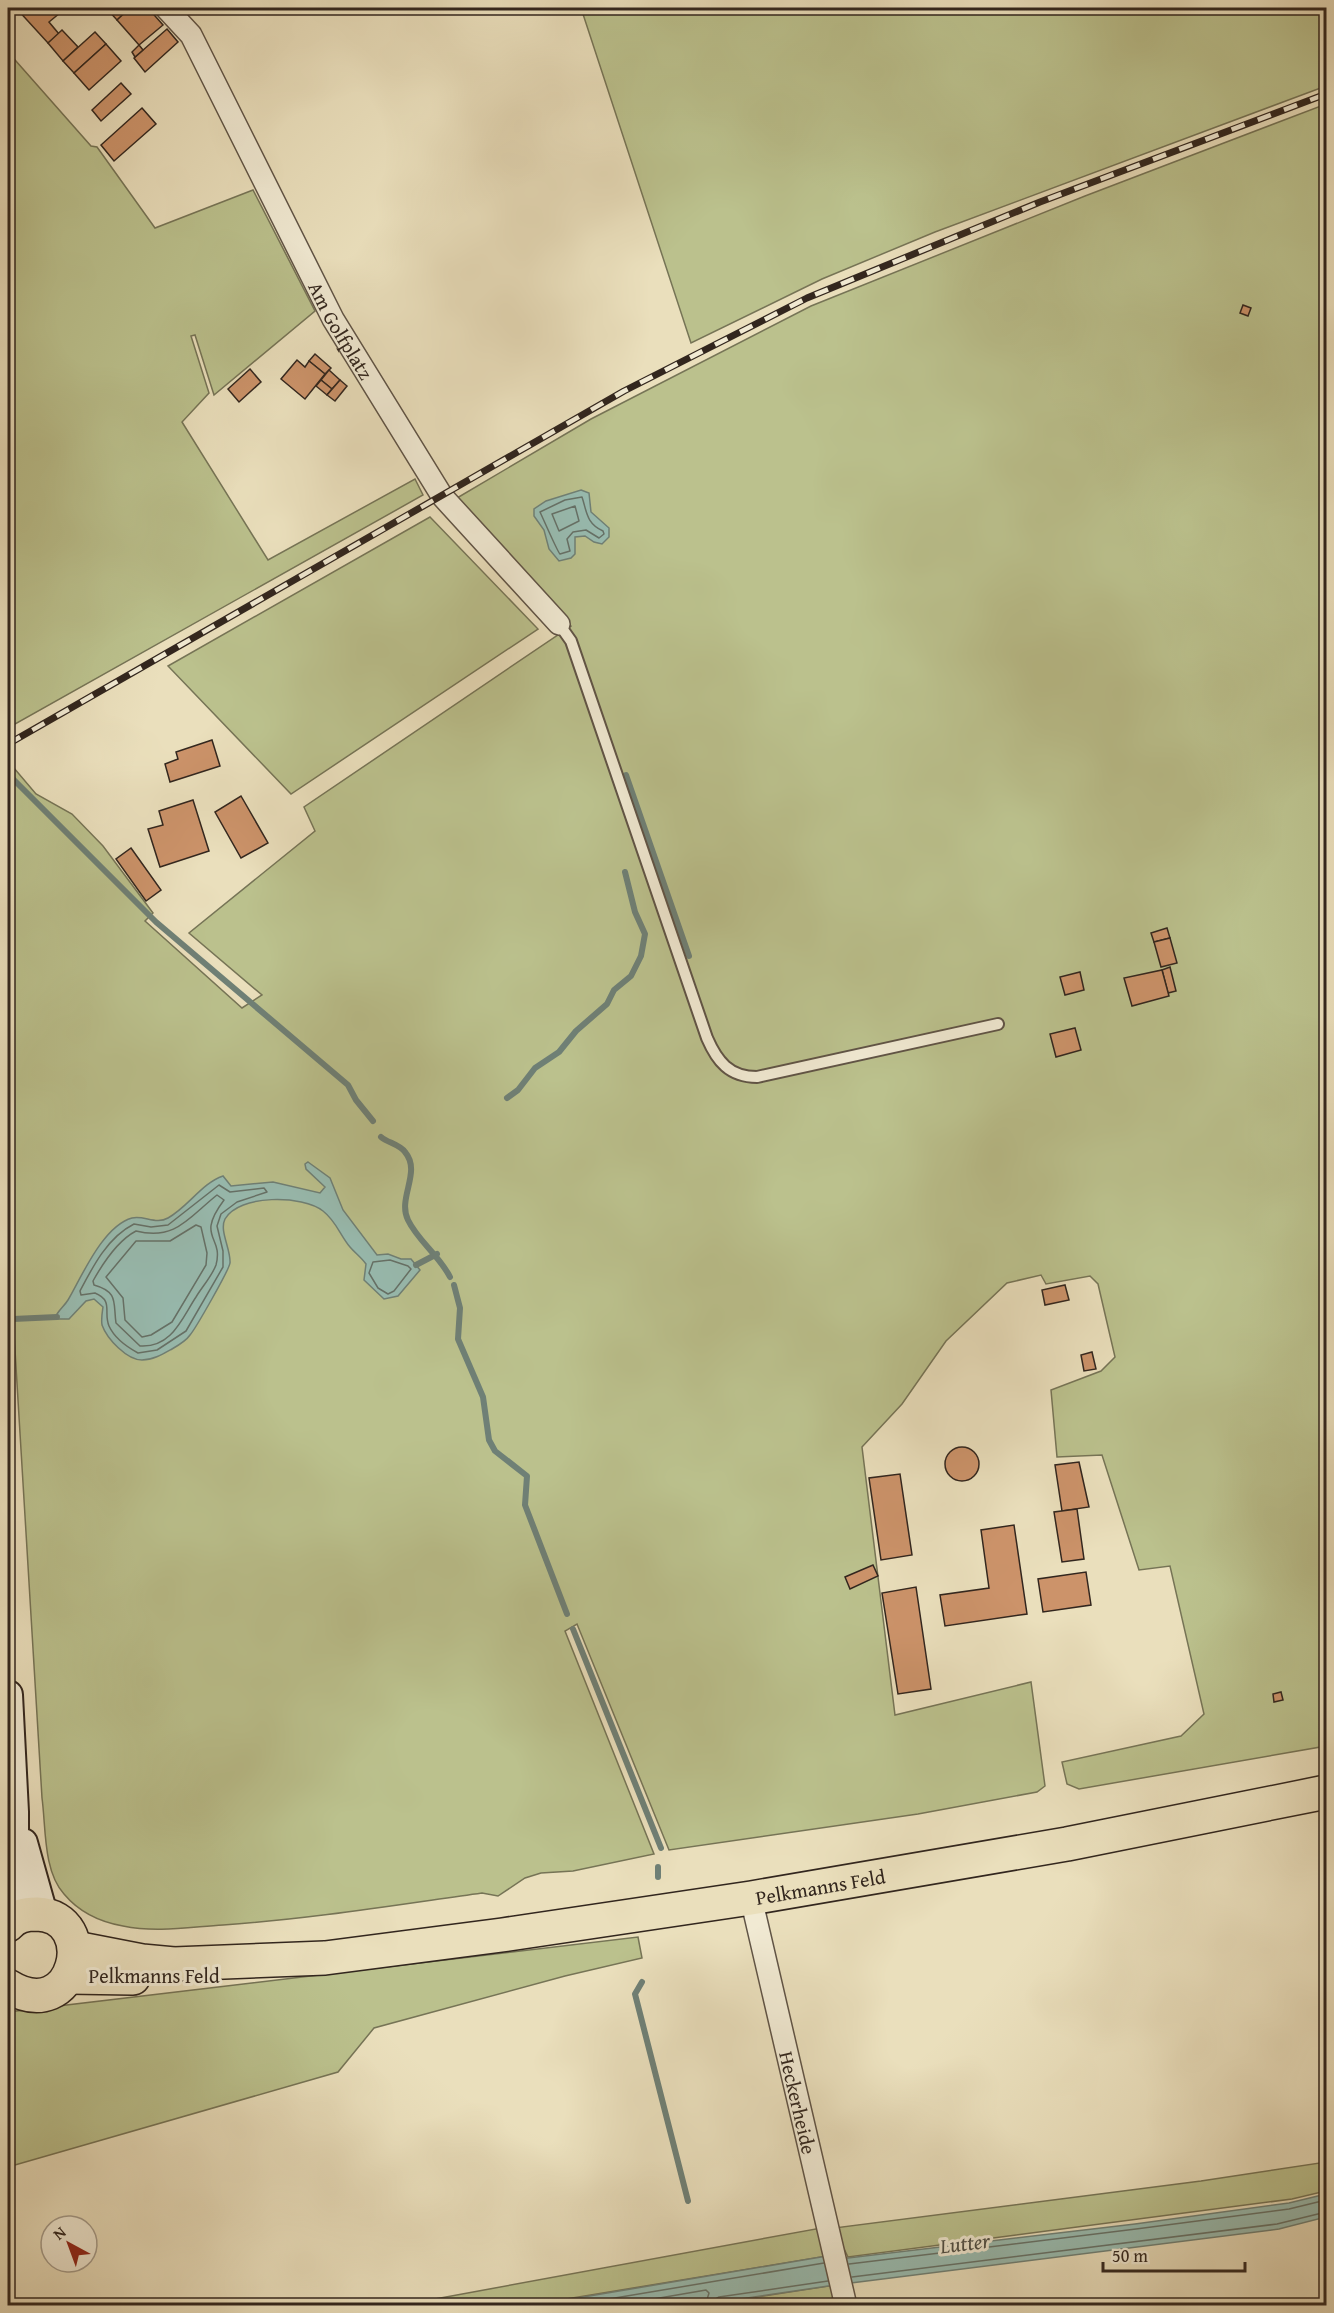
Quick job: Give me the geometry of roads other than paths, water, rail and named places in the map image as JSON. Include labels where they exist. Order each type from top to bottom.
[{"type":"main road","points":[[8,1709],[21,1919],[58,1921],[69,1932],[72,1962],[56,1990],[39,1996],[20,1994],[8,1986]]},
{"type":"main road","name":"Pelkmanns Feld","points":[[72,1962],[142,1961],[174,1964],[272,1958],[310,1959],[502,1935],[751,1898],[1067,1844],[1326,1792]]},
{"type":"street","name":"Am Golfplatz","points":[[166,8],[192,35],[333,320],[442,496],[558,624]]},
{"type":"street","name":"Heckerheide","points":[[751,1898],[845,2301]]},
{"type":"lane","points":[[558,624],[571,641],[707,1038],[721,1064],[740,1076],[757,1077],[998,1024]]},
{"type":"water","points":[[581,490],[589,493],[591,512],[609,528],[609,537],[602,544],[585,536],[575,537],[575,554],[571,558],[559,561],[549,549],[544,530],[534,516],[534,509],[546,501]]},
{"type":"water","points":[[308,1162],[330,1178],[343,1210],[377,1255],[388,1254],[401,1259],[411,1259],[420,1270],[398,1296],[384,1299],[364,1280],[366,1264],[323,1211],[301,1202],[257,1201],[232,1211],[225,1219],[223,1229],[230,1258],[228,1268],[193,1330],[184,1341],[172,1349],[146,1360],[136,1359],[124,1353],[105,1331],[102,1325],[103,1307],[94,1299],[86,1301],[69,1319],[58,1319],[57,1314],[68,1300],[94,1253],[121,1223],[136,1217],[164,1220],[182,1208],[208,1184],[223,1176],[231,1186],[273,1182],[320,1193],[325,1187],[306,1169],[305,1164]]},
{"type":"water","points":[[1326,2194],[1326,2217],[1279,2229],[835,2285],[700,2305],[530,2306],[827,2256],[848,2258],[1135,2224],[1289,2203]]},
{"type":"waterway","points":[[9,775],[156,922],[348,1085],[356,1100],[373,1121]]},
{"type":"waterway","points":[[626,775],[689,956]]},
{"type":"waterway","points":[[507,1098],[518,1090],[535,1068],[559,1052],[576,1031],[607,1004],[614,990],[631,976],[641,956],[645,934],[635,912],[625,872]]},
{"type":"waterway","points":[[381,1137],[403,1149],[410,1160],[411,1177],[405,1212],[412,1228],[450,1277]]},
{"type":"waterway","points":[[416,1265],[437,1254]]},
{"type":"waterway","points":[[454,1285],[460,1308],[458,1339],[483,1397],[489,1440],[495,1451],[527,1476],[525,1505],[567,1614]]},
{"type":"waterway","points":[[13,1319],[57,1317]]},
{"type":"waterway","points":[[573,1629],[661,1848]]},
{"type":"waterway","points":[[658,1867],[658,1877]]},
{"type":"waterway","points":[[642,1982],[635,1994],[688,2201]]},
{"type":"railway","points":[[8,744],[624,391],[807,298],[1040,202],[1326,94]]},
{"type":"water label","name":"Lutter","points":[[965,2243]]}]
